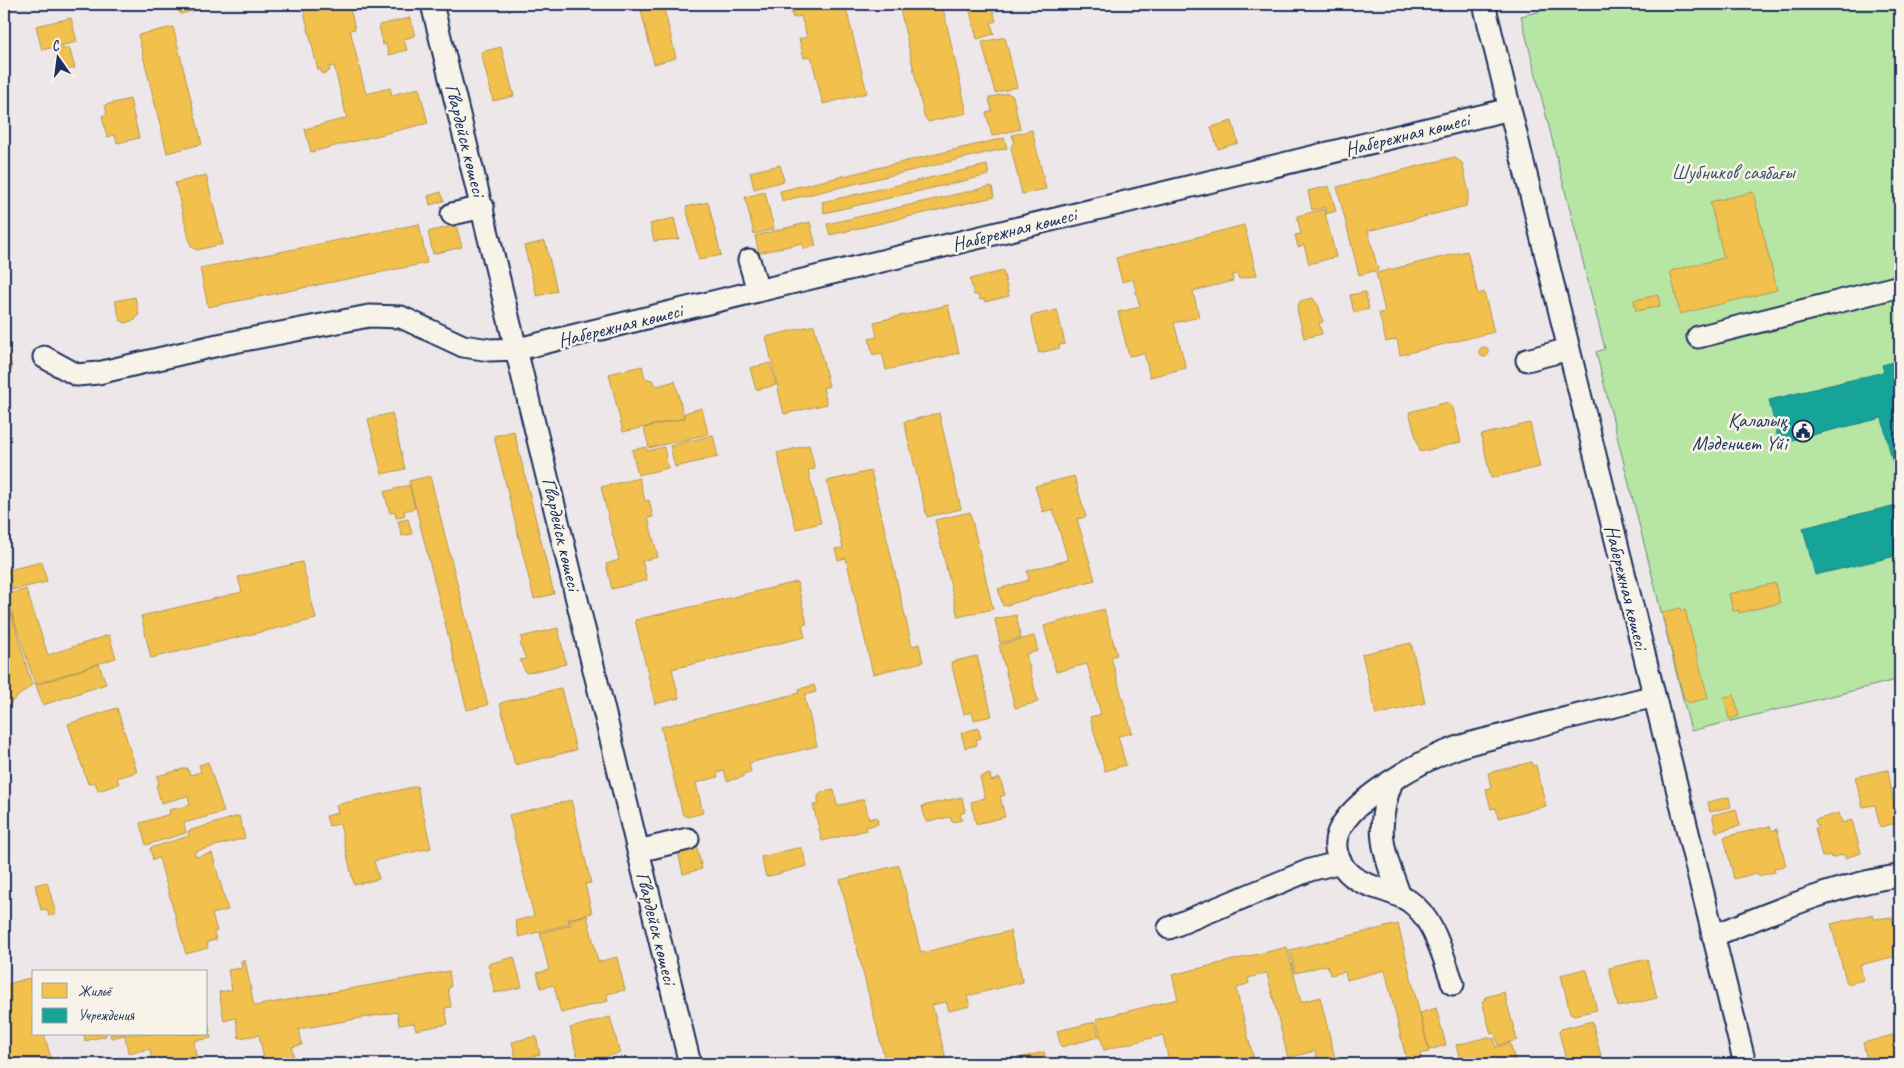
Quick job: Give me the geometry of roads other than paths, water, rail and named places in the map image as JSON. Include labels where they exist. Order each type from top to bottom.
[{"type":"street","name":"Гвардейск көшесі","points":[[432,4],[518,350],[690,1064]]},
{"type":"street","name":"Набережная көшесі","points":[[1484,4],[1745,1064]]},
{"type":"street","name":"Набережная көшесі","points":[[44,357],[77,375],[98,373],[218,345],[369,316],[401,317],[462,346],[490,350],[518,350],[1510,109]]},
{"type":"street","points":[[452,214],[483,207]]},
{"type":"street","points":[[749,260],[758,291]]},
{"type":"street","points":[[1698,337],[1900,286]]},
{"type":"street","points":[[1527,360],[1569,349]]},
{"type":"street","points":[[1453,984],[1433,932],[1420,912],[1410,902],[1400,896],[1349,874],[1341,862],[1336,846],[1338,833],[1346,821],[1362,803],[1403,773],[1456,748],[1654,696]]},
{"type":"street","points":[[1392,781],[1380,828],[1387,861],[1400,896]]},
{"type":"street","points":[[638,851],[688,839]]},
{"type":"street","points":[[1169,928],[1310,870],[1341,862]]},
{"type":"street","points":[[1713,936],[1834,891],[1881,878],[1900,876]]},
{"type":"place","name":"Қалалық Мәдениет Үйі","points":[[1803,431]]},
{"type":"park label","name":"Шубников саябағы","points":[[1733,172]]}]
